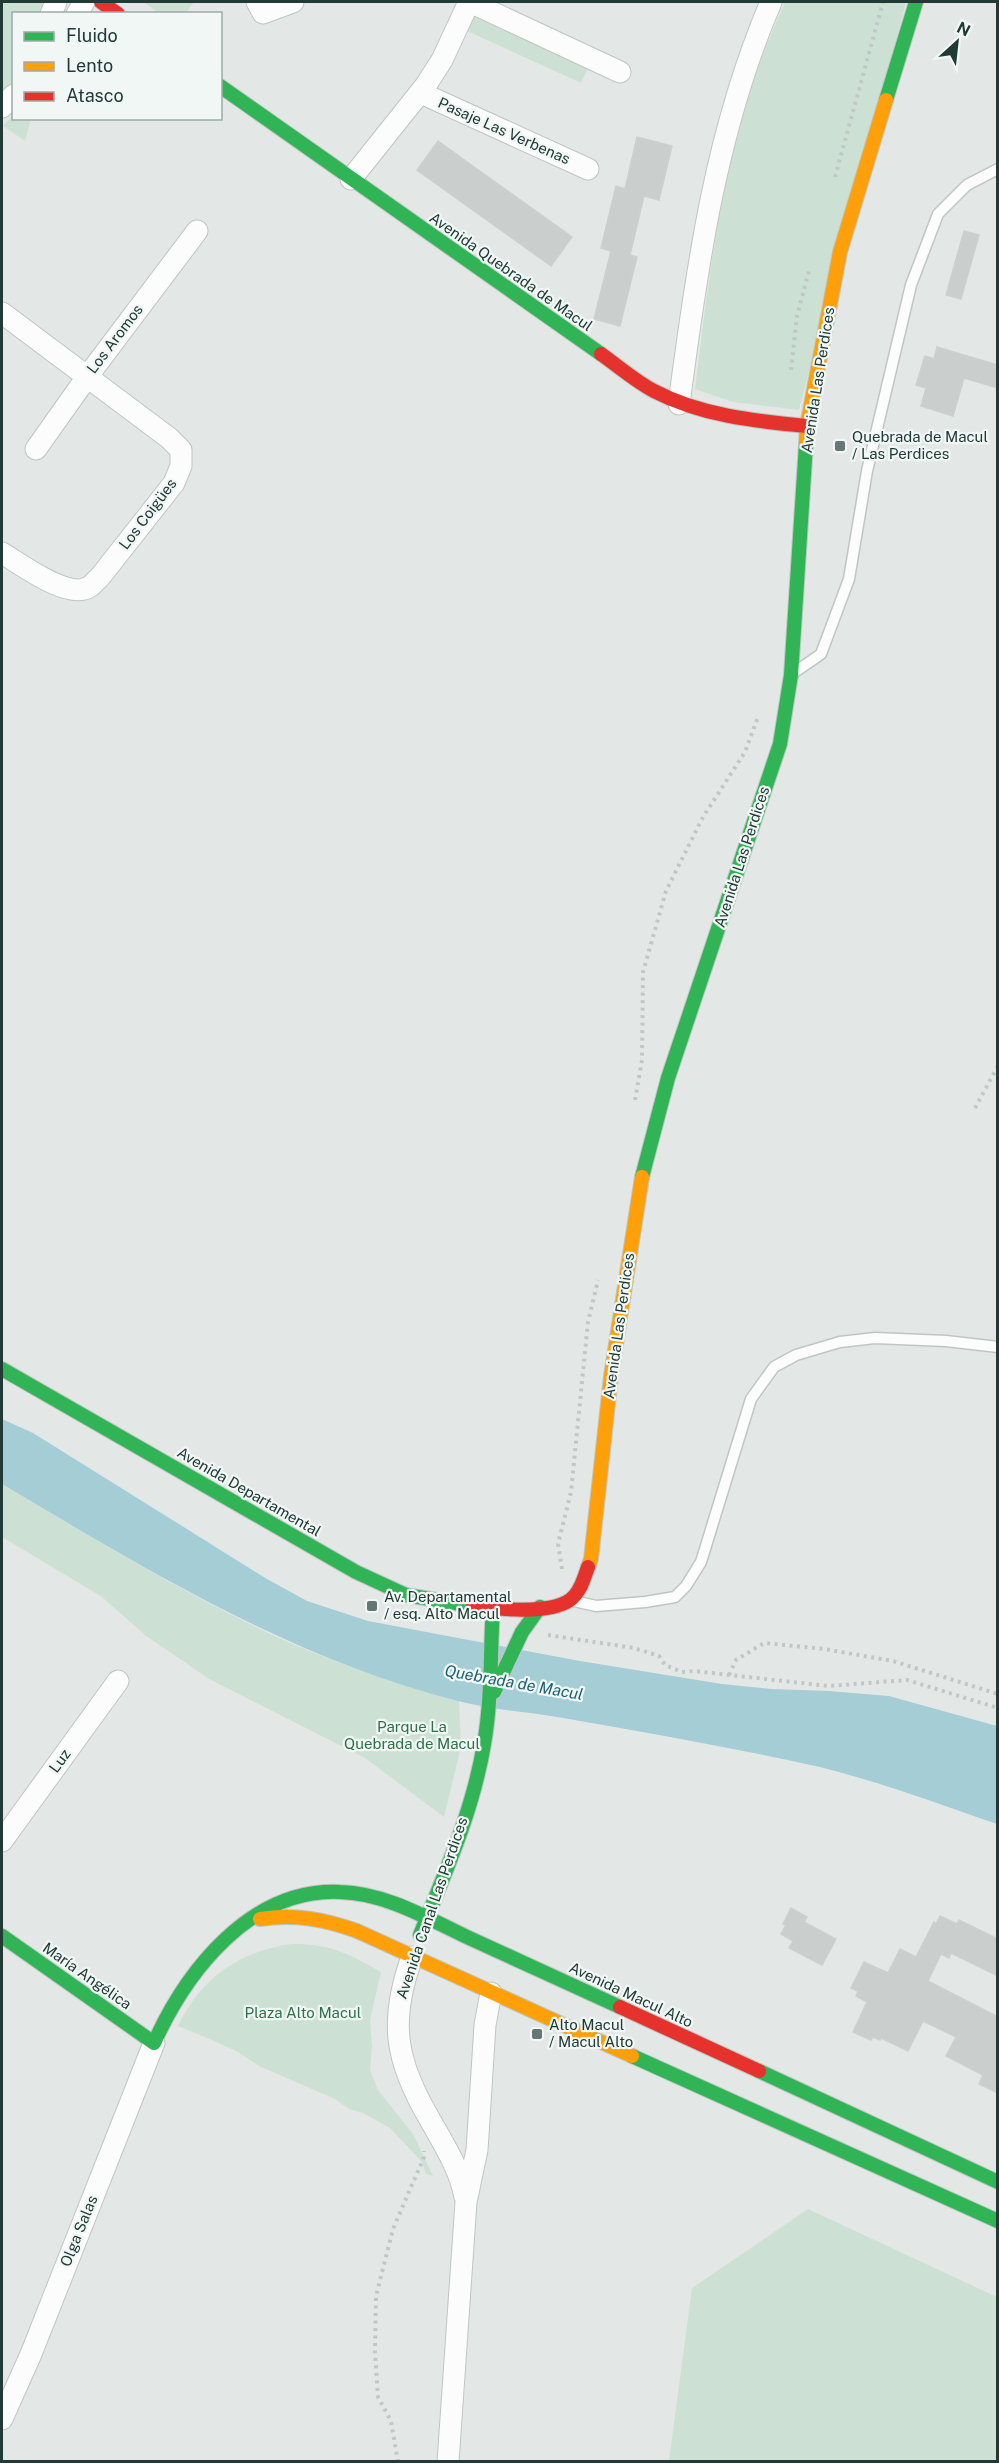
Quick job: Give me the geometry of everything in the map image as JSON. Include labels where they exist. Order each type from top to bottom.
[{"type":"street","points":[[101,2],[115,12]]},
{"type":"street","points":[[257,2],[263,13],[293,2]]},
{"type":"street","points":[[351,179],[421,93],[442,60],[470,2],[620,72]]},
{"type":"street","points":[[679,404],[703,236],[721,148],[754,41],[771,2]]},
{"type":"street","name":"Avenida Las Perdices","points":[[570,1600],[580,1587],[591,1559],[611,1376],[638,1194],[645,1163],[668,1078],[780,744],[791,675],[807,426],[840,252],[916,2]]},
{"type":"street","name":"Avenida Quebrada de Macul","points":[[222,87],[628,375],[679,404],[709,414],[807,426]]},
{"type":"street","name":"Pasaje Las Verbenas","points":[[421,93],[588,168]]},
{"type":"street","name":"Los Aromos","points":[[36,449],[197,231]]},
{"type":"street","name":"Los Coigües","points":[[2,313],[169,438],[181,450],[181,466],[174,483],[100,577],[88,588],[72,590],[55,584],[2,552]]},
{"type":"street","name":"Avenida Departamental","points":[[2,1369],[52,1395],[368,1580],[407,1595],[443,1604],[493,1607]]},
{"type":"street","points":[[493,1607],[518,1609],[557,1606],[570,1600]]},
{"type":"street","name":"Avenida Canal Las Perdices","points":[[466,2202],[461,2175],[452,2155],[428,2117],[404,2067],[397,2040],[398,2009],[412,1957],[470,1800],[484,1744],[493,1607]]},
{"type":"street","points":[[487,1711],[519,1638],[540,1607]]},
{"type":"street","name":"Luz","points":[[2,1841],[118,1681]]},
{"type":"street","name":"Avenida Macul Alto","points":[[154,2043],[186,1981],[212,1950],[258,1913],[286,1898],[310,1893],[335,1891],[370,1895],[426,1918],[998,2182]]},
{"type":"street","name":"Avenida Macul Alto","points":[[246,1923],[281,1916],[318,1918],[358,1930],[491,1993],[998,2221]]},
{"type":"street","name":"María Angélica","points":[[2,1936],[154,2043]]},
{"type":"street","name":"Avenida Canal Las Perdices","points":[[448,2462],[466,2202],[477,2150],[485,2025],[491,1993]]},
{"type":"street","name":"Olga Salas","points":[[2,2419],[31,2354],[154,2043]]},
{"type":"lane","points":[[791,675],[821,654],[849,579],[867,471],[911,285],[938,214],[967,185],[998,169]]},
{"type":"lane","points":[[570,1600],[596,1606],[645,1602],[675,1597],[686,1586],[701,1562],[751,1398],[774,1367],[796,1355],[840,1342],[875,1338],[946,1341],[998,1347]]},
{"type":"path","points":[[833,186],[883,2]]},
{"type":"path","points":[[789,380],[797,316],[812,262]]},
{"type":"path","points":[[634,1105],[642,1060],[644,972],[666,891],[704,817],[745,752],[761,708]]},
{"type":"path","points":[[975,1108],[998,1066]]},
{"type":"path","points":[[563,1574],[558,1544],[571,1492],[588,1322],[600,1275]]},
{"type":"path","points":[[519,1638],[634,1648],[659,1656],[666,1665],[682,1672],[694,1671],[828,1686],[907,1680],[998,1708]]},
{"type":"path","points":[[729,1675],[736,1660],[764,1643],[824,1649],[893,1661],[998,1694]]},
{"type":"path","points":[[398,2462],[391,2421],[378,2397],[375,2352],[376,2296],[393,2229],[424,2157],[422,2133],[428,2117]]},
{"type":"green space","points":[[2,2],[42,2],[45,4],[41,12],[12,12],[12,86],[2,90]]},
{"type":"green space","points":[[143,2],[194,2],[186,12],[158,12]]},
{"type":"green space","points":[[785,2],[906,2],[799,410],[733,402],[695,389],[715,243],[728,171],[751,87]]},
{"type":"green space","points":[[482,17],[589,66],[581,83],[467,31],[473,18]]},
{"type":"green space","points":[[12,116],[12,120],[31,120],[25,141],[3,126]]},
{"type":"green space","name":"Parque La Quebrada de Macul","points":[[2,1484],[142,1566],[249,1624],[350,1666],[459,1701],[461,1747],[444,1817],[365,1758],[209,1679],[145,1635],[102,1597],[2,1537]]},
{"type":"green space","name":"Plaza Alto Macul","points":[[292,1944],[306,1944],[339,1951],[381,1972],[370,2020],[372,2047],[370,2070],[378,2090],[413,2134],[433,2176],[426,2174],[422,2162],[390,2128],[363,2113],[349,2109],[335,2099],[259,2066],[238,2052],[178,2026],[198,1994],[224,1970],[255,1953]]},
{"type":"green space","points":[[808,2209],[997,2297],[997,2461],[669,2461],[692,2288]]},
{"type":"water","name":"Quebrada de Macul","points":[[2,1419],[33,1433],[267,1579],[307,1601],[368,1621],[580,1661],[722,1684],[889,1696],[997,1726],[997,1824],[887,1786],[820,1767],[659,1735],[471,1704],[397,1683],[337,1661],[279,1637],[222,1609],[2,1484]]},
{"type":"building","points":[[637,137],[672,146],[659,200],[644,196],[630,255],[637,257],[620,326],[594,319],[611,251],[601,248],[616,186],[625,189]]},
{"type":"building","points":[[438,141],[572,237],[551,266],[417,170]]},
{"type":"building","points":[[964,231],[979,235],[961,299],[946,295]]},
{"type":"building","points":[[937,347],[998,365],[998,388],[964,378],[953,416],[921,406],[926,388],[916,385],[925,356],[934,359]]},
{"type":"building","points":[[791,1908],[807,1917],[804,1922],[836,1939],[822,1965],[789,1948],[793,1941],[781,1934]]},
{"type":"building","points":[[940,1916],[957,1924],[959,1920],[998,1939],[998,1976],[951,1953],[949,1958],[941,1954],[928,1981],[998,2017],[998,2093],[979,2084],[983,2075],[946,2056],[956,2037],[923,2021],[908,2051],[881,2038],[880,2040],[873,2037],[871,2040],[853,2032],[867,2002],[856,1996],[858,1991],[851,1988],[864,1962],[888,1973],[900,1949],[916,1957],[934,1922],[936,1924]]},
{"type":"traffic: fast","points":[[886,100],[916,2]]},
{"type":"traffic: fast","points":[[222,87],[601,354]]},
{"type":"traffic: fast","points":[[642,1177],[668,1078],[780,744],[791,675],[806,444]]},
{"type":"traffic: fast","points":[[2,1369],[356,1572],[406,1595],[473,1606]]},
{"type":"traffic: fast","points":[[420,1935],[466,1818],[479,1769],[488,1710],[493,1607]]},
{"type":"traffic: fast","points":[[494,1692],[522,1632],[540,1607]]},
{"type":"traffic: fast","points":[[2,1936],[154,2043],[184,1988],[226,1939],[251,1919],[278,1904],[308,1894],[357,1893],[389,1902],[620,2007]]},
{"type":"traffic: fast","points":[[632,2056],[998,2221]]},
{"type":"traffic: fast","points":[[759,2071],[998,2182]]},
{"type":"traffic: slow","points":[[806,444],[807,426],[840,252],[886,100]]},
{"type":"traffic: slow","points":[[588,1567],[591,1559],[611,1376],[642,1177]]},
{"type":"traffic: slow","points":[[260,1919],[285,1917],[309,1919],[333,1923],[357,1931],[632,2056]]},
{"type":"traffic: jam","points":[[101,2],[115,12]]},
{"type":"traffic: jam","points":[[601,354],[647,387],[691,406],[729,416],[807,426]]},
{"type":"traffic: jam","points":[[473,1606],[523,1610],[561,1605],[576,1593],[588,1567]]},
{"type":"traffic: jam","points":[[620,2007],[759,2071]]},
{"type":"place","name":"Quebrada de Macul / Las Perdices","points":[[840,446]]},
{"type":"place","name":"Av. Departamental / esq. Alto Macul","points":[[372,1606]]},
{"type":"place","name":"Alto Macul / Macul Alto","points":[[537,2034]]}]
